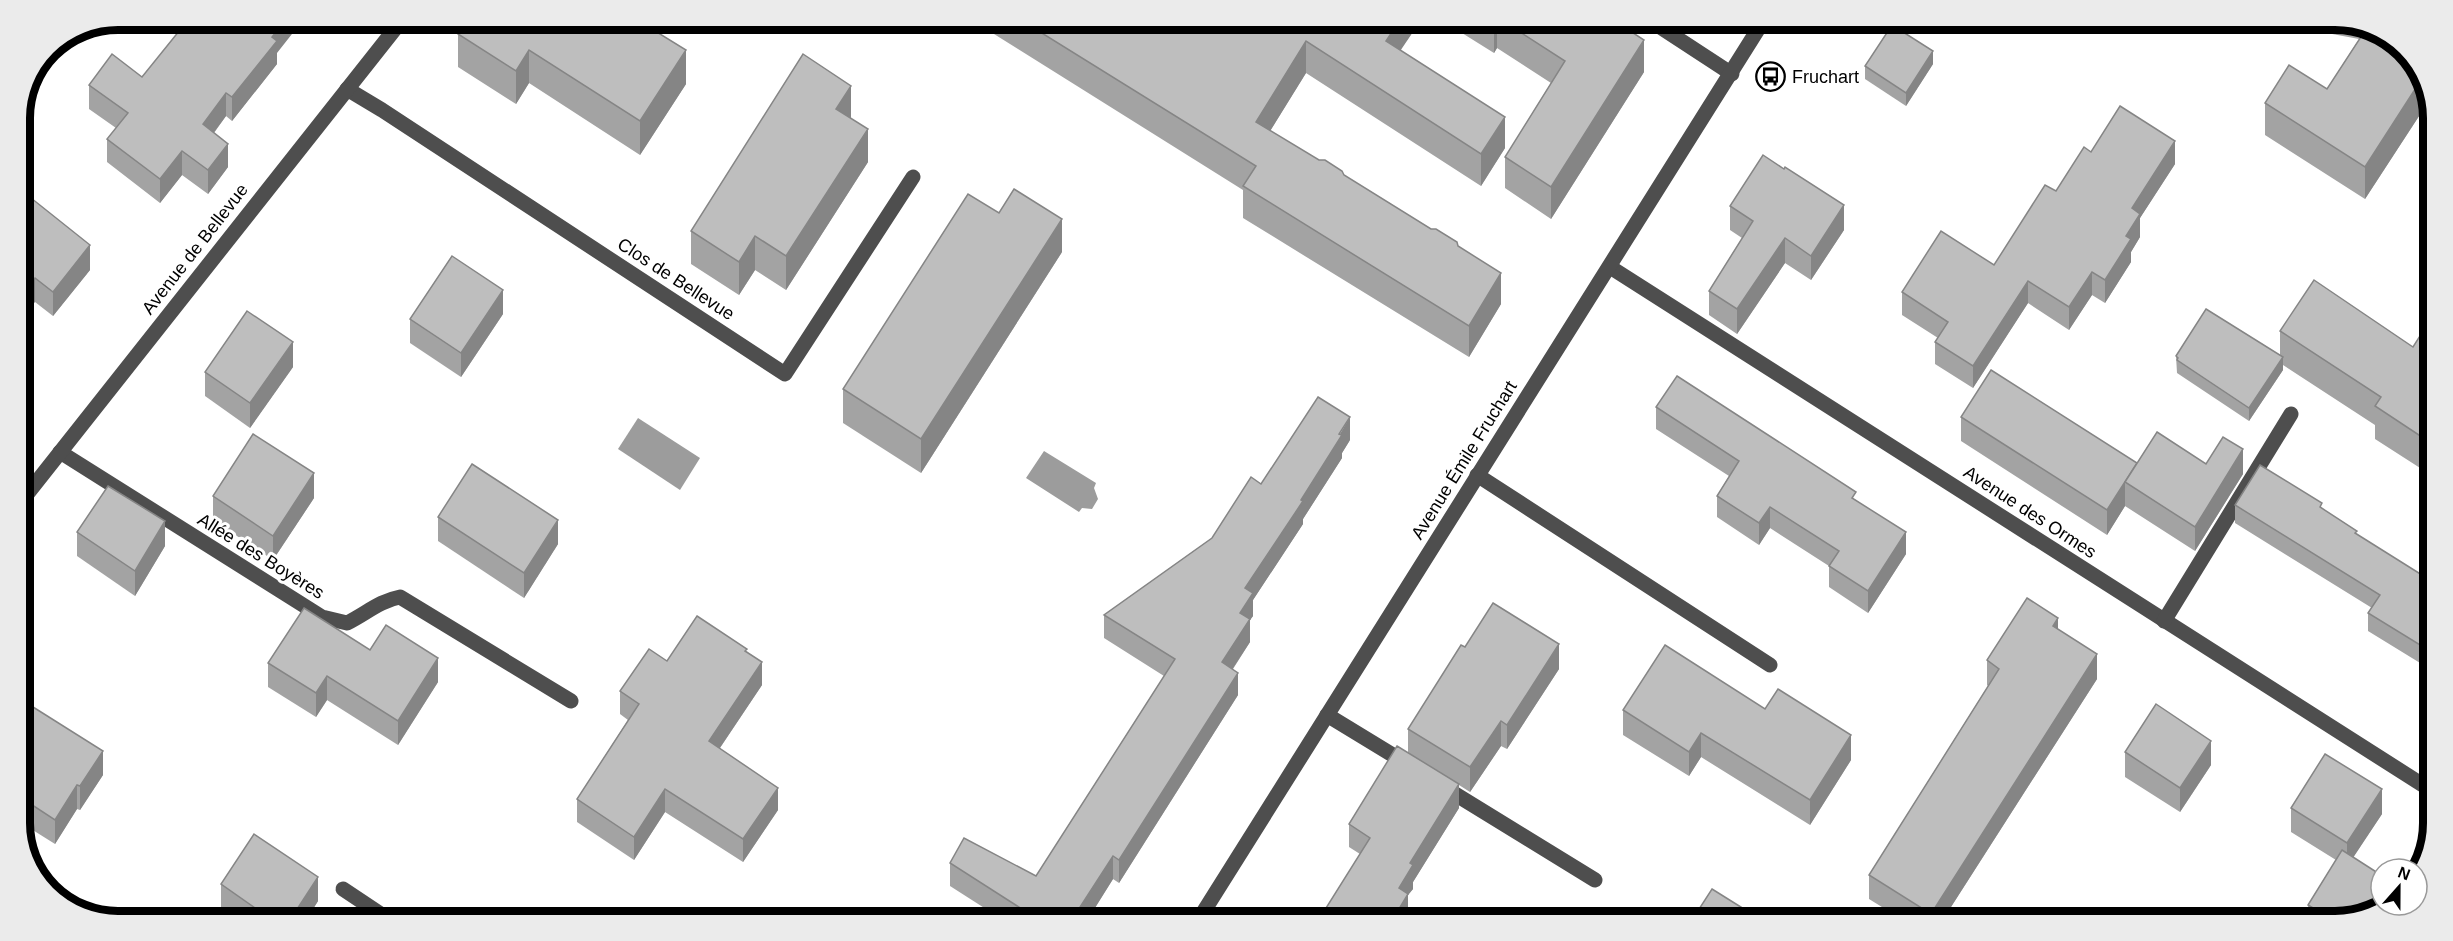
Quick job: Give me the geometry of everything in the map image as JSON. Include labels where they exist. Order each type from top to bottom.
[{"type":"street","name":"Avenue de Bellevue","points":[[30,490],[394,30]]},
{"type":"street","points":[[1665,30],[1732,74]]},
{"type":"street","name":"Avenue Émile Fruchart","points":[[1204,911],[1758,30]]},
{"type":"street","name":"Clos de Bellevue","points":[[347,89],[785,374],[913,177]]},
{"type":"street","name":"Avenue des Ormes","points":[[1610,267],[2423,785]]},
{"type":"street","points":[[2164,621],[2291,414]]},
{"type":"street","name":"Allée des Boyères","points":[[60,452],[322,617],[347,623],[366,614],[384,600],[400,597],[571,701]]},
{"type":"street","points":[[1477,475],[1770,666]]},
{"type":"street","points":[[1327,715],[1594,880]]},
{"type":"street","points":[[344,889],[376,911]]},
{"type":"shaded area","points":[[638,418],[700,458],[680,490],[618,449]]},
{"type":"shaded area","points":[[1044,451],[1096,483],[1094,488],[1098,499],[1092,509],[1082,508],[1079,512],[1026,478]]},
{"type":"building","points":[[180,30],[277,30],[272,37],[277,41],[232,97],[226,93],[203,124],[228,144],[208,170],[182,151],[160,179],[107,139],[128,113],[89,85],[112,54],[142,77]]},
{"type":"building","points":[[460,30],[654,30],[686,50],[640,121],[529,50],[516,71],[458,34]]},
{"type":"building","points":[[1037,30],[1393,30],[1386,41],[1505,117],[1481,154],[1306,41],[1256,122],[1319,160],[1325,160],[1342,171],[1344,175],[1431,229],[1436,229],[1457,242],[1458,246],[1501,273],[1469,326],[1243,186],[1256,166]]},
{"type":"building","points":[[1517,30],[1629,30],[1644,40],[1551,187],[1505,157],[1565,61]]},
{"type":"building","points":[[1889,30],[1900,30],[1933,51],[1906,93],[1865,66]]},
{"type":"building","points":[[2362,35],[2389,48],[2405,64],[2417,86],[2365,167],[2265,103],[2289,65],[2327,89]]},
{"type":"building","points":[[803,54],[851,86],[836,109],[868,129],[786,256],[755,236],[739,262],[691,231]]},
{"type":"building","points":[[2120,106],[2175,141],[2132,208],[2140,214],[2126,236],[2131,239],[2105,280],[2092,272],[2069,307],[2028,281],[1973,366],[1935,342],[1948,322],[1902,292],[1941,231],[1994,265],[2045,185],[2056,191],[2084,147],[2091,152]]},
{"type":"building","points":[[1763,155],[1844,205],[1811,256],[1785,238],[1737,309],[1709,291],[1753,221],[1730,206]]},
{"type":"building","points":[[1014,189],[1062,219],[921,439],[843,389],[968,194],[999,213]]},
{"type":"building","points":[[30,197],[90,245],[53,292],[35,278],[30,284]]},
{"type":"building","points":[[452,256],[503,290],[461,353],[410,319]]},
{"type":"building","points":[[2314,280],[2413,347],[2423,331],[2423,438],[2375,406],[2381,397],[2280,331]]},
{"type":"building","points":[[2206,309],[2283,357],[2249,408],[2177,360],[2176,356]]},
{"type":"building","points":[[247,311],[293,342],[250,403],[205,372]]},
{"type":"building","points":[[1991,370],[2137,463],[2107,510],[1961,417]]},
{"type":"building","points":[[1677,376],[1856,492],[1852,498],[1906,532],[1868,591],[1829,566],[1839,551],[1770,507],[1759,523],[1717,496],[1739,461],[1656,407]]},
{"type":"building","points":[[1318,397],[1350,417],[1339,434],[1342,435],[1301,500],[1303,501],[1245,588],[1253,593],[1240,613],[1250,619],[1222,662],[1238,673],[1119,860],[1113,856],[1078,911],[1025,911],[950,863],[964,838],[1036,876],[1175,659],[1104,615],[1212,538],[1251,477],[1261,484]]},
{"type":"building","points":[[2157,432],[2206,464],[2223,437],[2243,449],[2195,527],[2125,482]]},
{"type":"building","points":[[253,434],[314,473],[273,536],[213,496]]},
{"type":"building","points":[[472,464],[558,520],[524,573],[438,517]]},
{"type":"building","points":[[2260,465],[2322,503],[2320,507],[2357,531],[2355,533],[2423,576],[2423,647],[2368,613],[2380,595],[2235,505]]},
{"type":"building","points":[[108,486],[165,521],[135,571],[77,532]]},
{"type":"building","points":[[2027,598],[2058,618],[2053,626],[2097,654],[1933,911],[1926,911],[1869,875],[1999,669],[1987,660]]},
{"type":"building","points":[[1493,603],[1559,644],[1507,725],[1501,721],[1470,767],[1408,729],[1461,645],[1465,647]]},
{"type":"building","points":[[304,608],[370,650],[386,625],[438,658],[398,721],[327,676],[316,693],[268,663]]},
{"type":"building","points":[[697,616],[747,649],[745,651],[762,662],[709,741],[778,788],[743,839],[665,789],[634,837],[577,799],[639,704],[620,691],[649,649],[667,661]]},
{"type":"building","points":[[1665,645],[1765,709],[1778,689],[1851,735],[1810,800],[1701,733],[1689,752],[1623,710]]},
{"type":"building","points":[[2156,704],[2211,741],[2180,788],[2125,752]]},
{"type":"building","points":[[33,707],[103,751],[80,786],[77,785],[55,820],[30,804],[30,712]]},
{"type":"building","points":[[1397,746],[1459,784],[1410,863],[1413,865],[1399,888],[1408,894],[1398,911],[1324,911],[1370,838],[1349,824]]},
{"type":"building","points":[[2325,754],[2382,789],[2347,843],[2291,808]]},
{"type":"building","points":[[254,834],[318,877],[296,911],[259,911],[221,884]]},
{"type":"building","points":[[2342,850],[2369,867],[2369,904],[2346,910],[2318,911],[2308,905]]},
{"type":"building","points":[[1712,889],[1747,911],[1698,911]]},
{"type":"place","name":"Fruchart","points":[[1771,77]]}]
